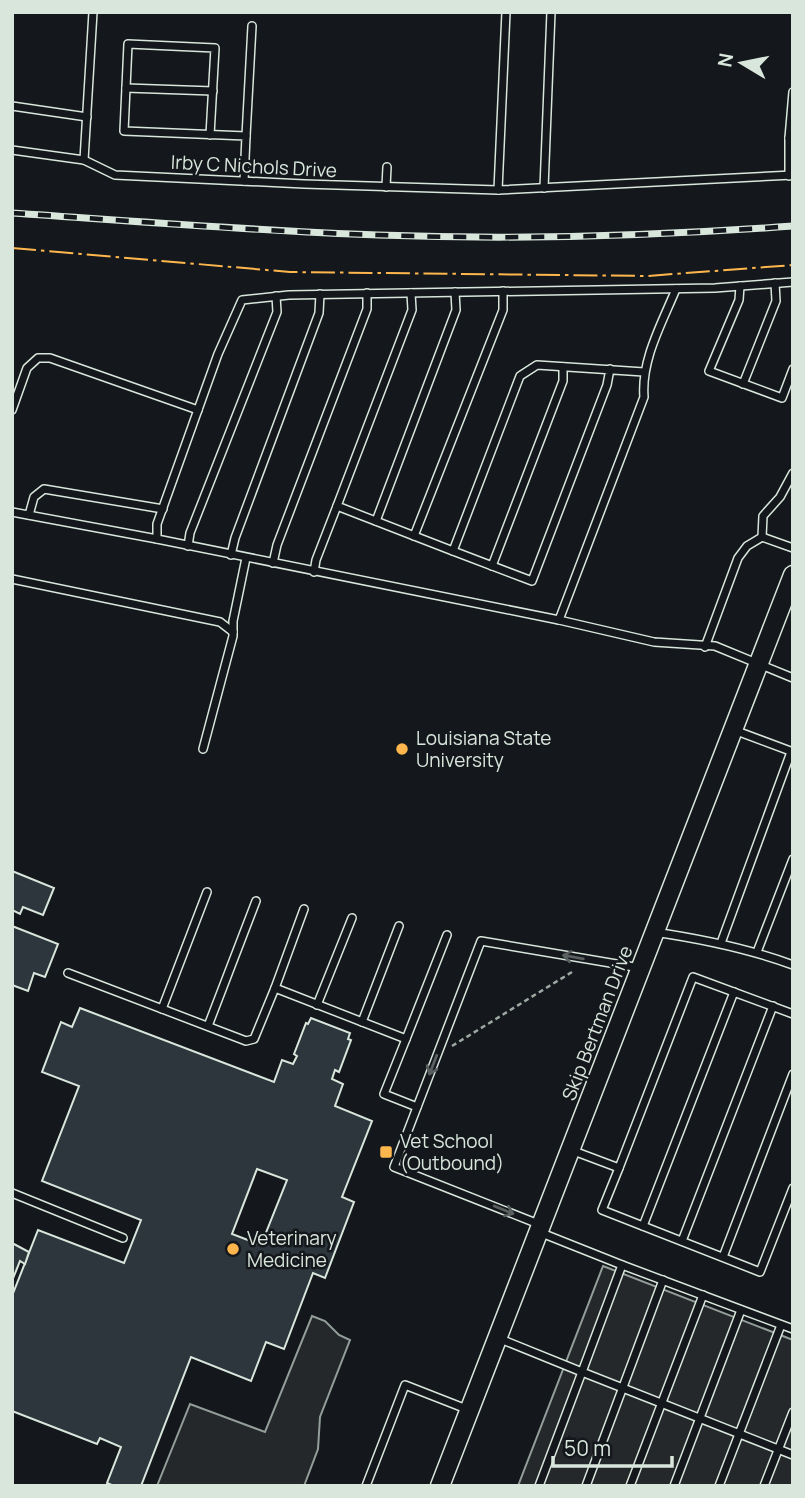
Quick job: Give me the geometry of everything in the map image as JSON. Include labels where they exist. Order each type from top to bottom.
[{"type":"street","name":"Skip Bertman Drive","points":[[440,1486],[793,575]]},
{"type":"lane","points":[[84,160],[93,12]]},
{"type":"lane","points":[[498,190],[506,12]]},
{"type":"lane","points":[[544,188],[551,12]]},
{"type":"lane","points":[[244,181],[252,26]]},
{"type":"lane","points":[[210,135],[215,48],[128,44],[124,131],[210,135],[246,136]]},
{"type":"lane","points":[[126,88],[213,91]]},
{"type":"lane","points":[[791,175],[793,92]]},
{"type":"lane","points":[[12,106],[87,117]]},
{"type":"lane","name":"Irby C Nichols Drive","points":[[12,150],[84,160],[115,175],[386,187],[498,190],[791,175]]},
{"type":"lane","points":[[386,187],[387,167]]},
{"type":"lane","points":[[157,539],[157,524],[218,354],[242,300],[320,294],[676,289],[793,282]]},
{"type":"lane","points":[[743,384],[776,301],[775,283]]},
{"type":"lane","points":[[740,286],[739,300],[709,371],[782,398],[793,369]]},
{"type":"lane","points":[[559,620],[644,397],[644,372],[676,289]]},
{"type":"lane","points":[[414,536],[503,310],[503,291]]},
{"type":"lane","points":[[376,521],[456,310],[455,292]]},
{"type":"lane","points":[[273,563],[277,545],[367,309],[366,293]]},
{"type":"lane","points":[[314,572],[316,560],[412,310],[411,293]]},
{"type":"lane","points":[[231,555],[235,538],[320,313],[320,294]]},
{"type":"lane","points":[[188,545],[190,533],[277,312],[276,296]]},
{"type":"lane","points":[[12,410],[27,368],[38,358],[50,358],[198,410]]},
{"type":"lane","points":[[453,551],[520,376],[537,365],[644,372]]},
{"type":"lane","points":[[492,566],[563,381],[563,367]]},
{"type":"lane","points":[[337,506],[532,582],[607,385],[610,369]]},
{"type":"lane","points":[[762,537],[763,516],[780,497],[793,472]]},
{"type":"lane","points":[[29,516],[34,497],[44,489],[163,509]]},
{"type":"lane","points":[[12,512],[559,620],[654,642],[715,646],[793,678]]},
{"type":"lane","points":[[705,647],[738,558],[747,546],[762,537]]},
{"type":"lane","points":[[762,537],[793,548]]},
{"type":"lane","points":[[203,749],[233,632],[246,558]]},
{"type":"lane","points":[[12,579],[220,622],[233,632]]},
{"type":"lane","points":[[721,943],[792,752],[733,730]]},
{"type":"lane","points":[[757,952],[793,859]]},
{"type":"lane","points":[[162,1009],[207,892]]},
{"type":"lane","points":[[208,1026],[256,901]]},
{"type":"lane","points":[[68,973],[246,1041],[254,1039],[304,909]]},
{"type":"lane","points":[[317,1005],[352,918]]},
{"type":"lane","points":[[362,1022],[399,926]]},
{"type":"lane","points":[[654,932],[721,943],[793,965]]},
{"type":"lane","points":[[417,1107],[384,1094],[447,935]]},
{"type":"lane","points":[[640,968],[481,941],[394,1167],[622,1265],[793,1329]]},
{"type":"lane","points":[[793,1014],[693,977],[602,1210],[760,1272],[793,1188]]},
{"type":"lane","points":[[275,988],[406,1039]]},
{"type":"lane","points":[[643,1226],[734,992]]},
{"type":"lane","points":[[682,1241],[773,1006]]},
{"type":"lane","points":[[723,1257],[793,1074]]},
{"type":"lane","points":[[570,1150],[619,1168]]},
{"type":"lane","points":[[12,1193],[123,1238]]},
{"type":"lane","points":[[539,1486],[622,1265]]},
{"type":"lane","points":[[586,1486],[663,1280]]},
{"type":"lane","points":[[630,1486],[703,1295]]},
{"type":"lane","points":[[674,1486],[741,1310]]},
{"type":"lane","points":[[719,1486],[781,1325]]},
{"type":"lane","points":[[497,1338],[793,1455]]},
{"type":"lane","points":[[366,1486],[405,1385],[469,1410]]},
{"type":"lane","points":[[764,1486],[793,1412]]},
{"type":"path","points":[[451,1046],[572,972]]},
{"type":"shaded area","points":[[603,1266],[793,1340],[793,1486],[518,1486]]},
{"type":"shaded area","points":[[312,1316],[325,1321],[339,1335],[350,1340],[320,1417],[318,1449],[304,1486],[157,1486],[190,1404],[265,1432]]},
{"type":"building","points":[[12,871],[54,888],[43,915],[23,907],[20,914],[12,910]]},
{"type":"building","points":[[12,926],[58,944],[45,977],[34,973],[28,991],[12,985]]},
{"type":"building","name":"Veterinary Medicine","points":[[80,1008],[274,1082],[282,1060],[293,1064],[306,1023],[308,1024],[311,1018],[350,1033],[348,1039],[351,1040],[339,1072],[335,1070],[332,1079],[343,1084],[335,1106],[372,1121],[342,1197],[354,1202],[325,1278],[313,1273],[284,1349],[266,1342],[251,1381],[191,1357],[141,1486],[114,1486],[107,1483],[121,1447],[100,1438],[97,1444],[12,1411],[12,1296],[38,1230],[124,1263],[141,1220],[42,1181],[79,1086],[42,1072],[61,1022],[72,1027]],"holes":[[[257,1169],[287,1180],[261,1245],[232,1234]]]},
{"type":"building","points":[[12,1243],[29,1252],[25,1264],[20,1261],[12,1281]]},
{"type":"railway","points":[[12,213],[286,231],[482,237],[586,236],[793,226]]},
{"type":"power","points":[[12,248],[290,272],[647,276],[793,265]]},
{"type":"place","name":"Louisiana State University","points":[[402,749]]},
{"type":"place","name":"Vet School (Outbound)","points":[[386,1152]]},
{"type":"place","name":"Veterinary Medicine","points":[[233,1249]]}]
